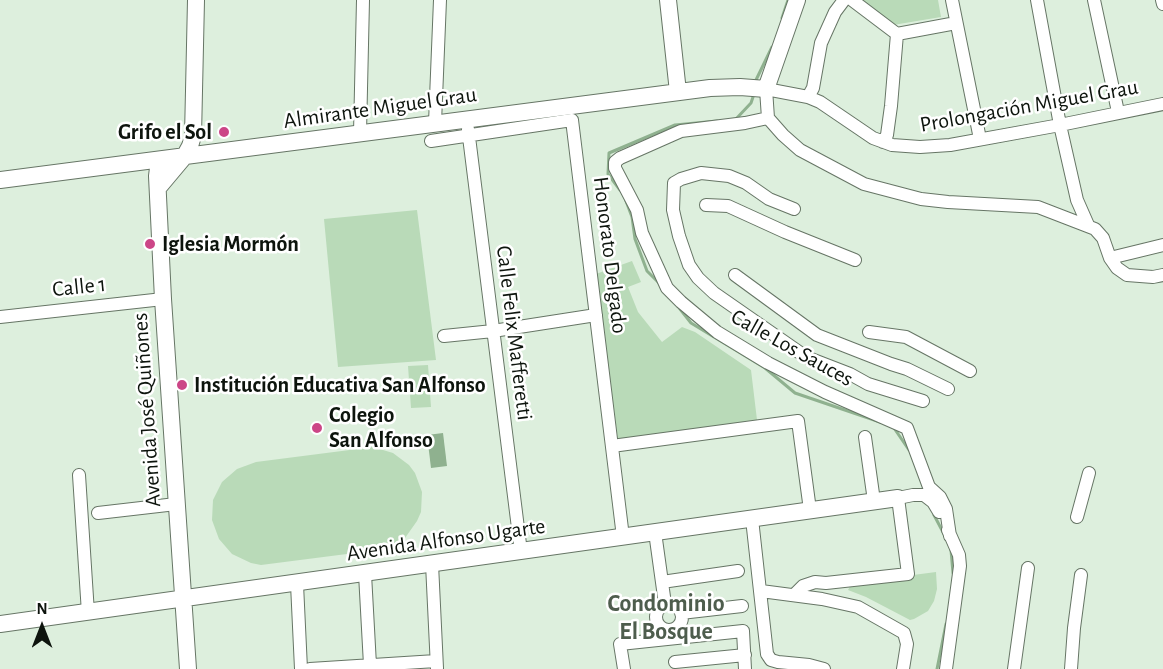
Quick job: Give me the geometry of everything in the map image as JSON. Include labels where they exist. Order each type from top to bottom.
[{"type":"street","points":[[158,188],[184,157],[193,136],[196,0]]},
{"type":"street","points":[[360,133],[363,0]]},
{"type":"street","points":[[435,123],[440,0]]},
{"type":"street","points":[[668,0],[678,92]]},
{"type":"street","points":[[797,0],[766,89],[768,118],[800,150],[864,184],[930,200],[1038,207],[1095,229],[1103,238],[1110,258],[1117,268],[1127,275],[1153,277],[1163,274]]},
{"type":"street","points":[[808,97],[813,87],[821,43],[835,12],[844,0]]},
{"type":"street","points":[[852,0],[897,34],[956,23]]},
{"type":"street","points":[[952,0],[980,140]]},
{"type":"street","points":[[1037,0],[1060,125],[1077,200],[1088,225]]},
{"type":"street","points":[[1094,0],[1118,112]]},
{"type":"street","points":[[884,142],[891,106],[897,34]]},
{"type":"street","name":"Almirante Miguel Grau","points":[[0,180],[435,123],[467,127],[678,92],[740,87],[766,89]]},
{"type":"street","name":"Prolongación Miguel Grau","points":[[766,89],[808,97],[820,102],[873,138],[892,145],[920,147],[980,140],[1163,104]]},
{"type":"street","name":"Calle Los Sauces","points":[[768,118],[681,131],[615,162],[615,168],[637,210],[642,232],[667,288],[717,332],[768,363],[825,392],[907,428],[929,487],[940,497],[946,508],[950,536]]},
{"type":"street","name":"Honorato Delgado","points":[[431,141],[467,127],[572,120],[623,537]]},
{"type":"street","name":"Calle Felix Mafferetti","points":[[467,127],[521,552]]},
{"type":"street","name":"Avenida José Quiñones","points":[[159,160],[157,176],[163,299],[188,669]]},
{"type":"street","points":[[794,209],[769,199],[746,183],[729,176],[701,173],[674,183],[673,210],[689,265],[698,278],[714,293],[806,357],[850,374],[868,384],[923,401]]},
{"type":"street","points":[[706,205],[728,206],[855,260]]},
{"type":"street","points":[[1110,258],[1163,245]]},
{"type":"street","points":[[735,275],[818,335],[907,369],[948,389]]},
{"type":"street","name":"Calle 1","points":[[0,317],[163,299]]},
{"type":"street","points":[[444,336],[597,315]]},
{"type":"street","points":[[869,332],[906,337],[970,371]]},
{"type":"street","points":[[612,446],[798,421],[810,510]]},
{"type":"street","points":[[865,437],[874,501]]},
{"type":"street","points":[[1077,517],[1089,473]]},
{"type":"street","points":[[79,475],[88,613]]},
{"type":"street","points":[[794,595],[803,586],[815,582],[826,583],[908,574],[898,498],[924,495],[933,502],[959,555],[960,566],[946,669]]},
{"type":"street","name":"Avenida Alfonso Ugarte","points":[[0,624],[898,498]]},
{"type":"street","points":[[98,513],[176,504]]},
{"type":"street","points":[[752,519],[767,654],[771,660],[778,662],[824,669]]},
{"type":"street","points":[[655,532],[665,604]]},
{"type":"street","points":[[310,669],[370,665],[437,665],[432,564]]},
{"type":"street","points":[[1014,669],[1028,568]]},
{"type":"street","points":[[662,582],[738,571]]},
{"type":"street","points":[[365,574],[370,665]]},
{"type":"street","points":[[1071,669],[1081,575]]},
{"type":"street","points":[[297,584],[301,669]]},
{"type":"street","points":[[761,591],[858,607],[904,633],[907,644],[903,669]]},
{"type":"street","points":[[672,634],[659,625],[656,617],[658,609],[665,604],[674,604],[681,614],[681,622],[672,634],[675,666],[745,655]]},
{"type":"street","points":[[681,614],[742,606]]},
{"type":"street","points":[[624,669],[621,644],[672,634],[743,631],[745,669]]},
{"type":"shaded area","points":[[860,0],[938,0],[941,17],[893,25]]},
{"type":"shaded area","points":[[417,210],[436,360],[338,367],[324,219]]},
{"type":"shaded area","points":[[632,261],[641,282],[628,287],[638,312],[662,342],[682,327],[695,332],[751,370],[757,420],[618,440],[596,274]]},
{"type":"shaded area","points":[[428,365],[431,407],[411,408],[408,366]]},
{"type":"shaded area","points":[[443,433],[447,466],[431,468],[427,435]]},
{"type":"shaded area","points":[[373,447],[393,453],[409,465],[415,473],[422,492],[421,512],[417,521],[405,538],[397,543],[378,550],[261,565],[232,554],[219,539],[212,520],[213,500],[222,482],[237,469],[256,462]]},
{"type":"shaded area","points":[[936,572],[937,589],[934,601],[928,611],[910,620],[848,590],[852,583]]},
{"type":"waterway","points":[[782,18],[788,0]]},
{"type":"waterway","points":[[755,82],[772,47]]},
{"type":"waterway","points":[[735,120],[751,103],[754,94]]},
{"type":"waterway","points":[[620,190],[608,174],[609,153],[675,125],[717,121]]},
{"type":"waterway","points":[[626,201],[632,217],[635,239],[647,271],[661,285]]},
{"type":"waterway","points":[[680,309],[691,323],[765,368],[795,393],[880,422]]},
{"type":"waterway","points":[[894,428],[909,450]]},
{"type":"waterway","points":[[934,515],[945,536]]},
{"type":"waterway","points":[[951,550],[953,573]]},
{"type":"waterway","points":[[937,669],[946,624]]},
{"type":"place","name":"Grifo el Sol","points":[[224,132]]},
{"type":"place","name":"Iglesia Mormón","points":[[150,244]]},
{"type":"place","name":"Institución Educativa San Alfonso","points":[[182,385]]},
{"type":"place","name":"Colegio San Alfonso","points":[[317,428]]},
{"type":"district","name":"Condominio El Bosque","points":[[666,618]]}]
